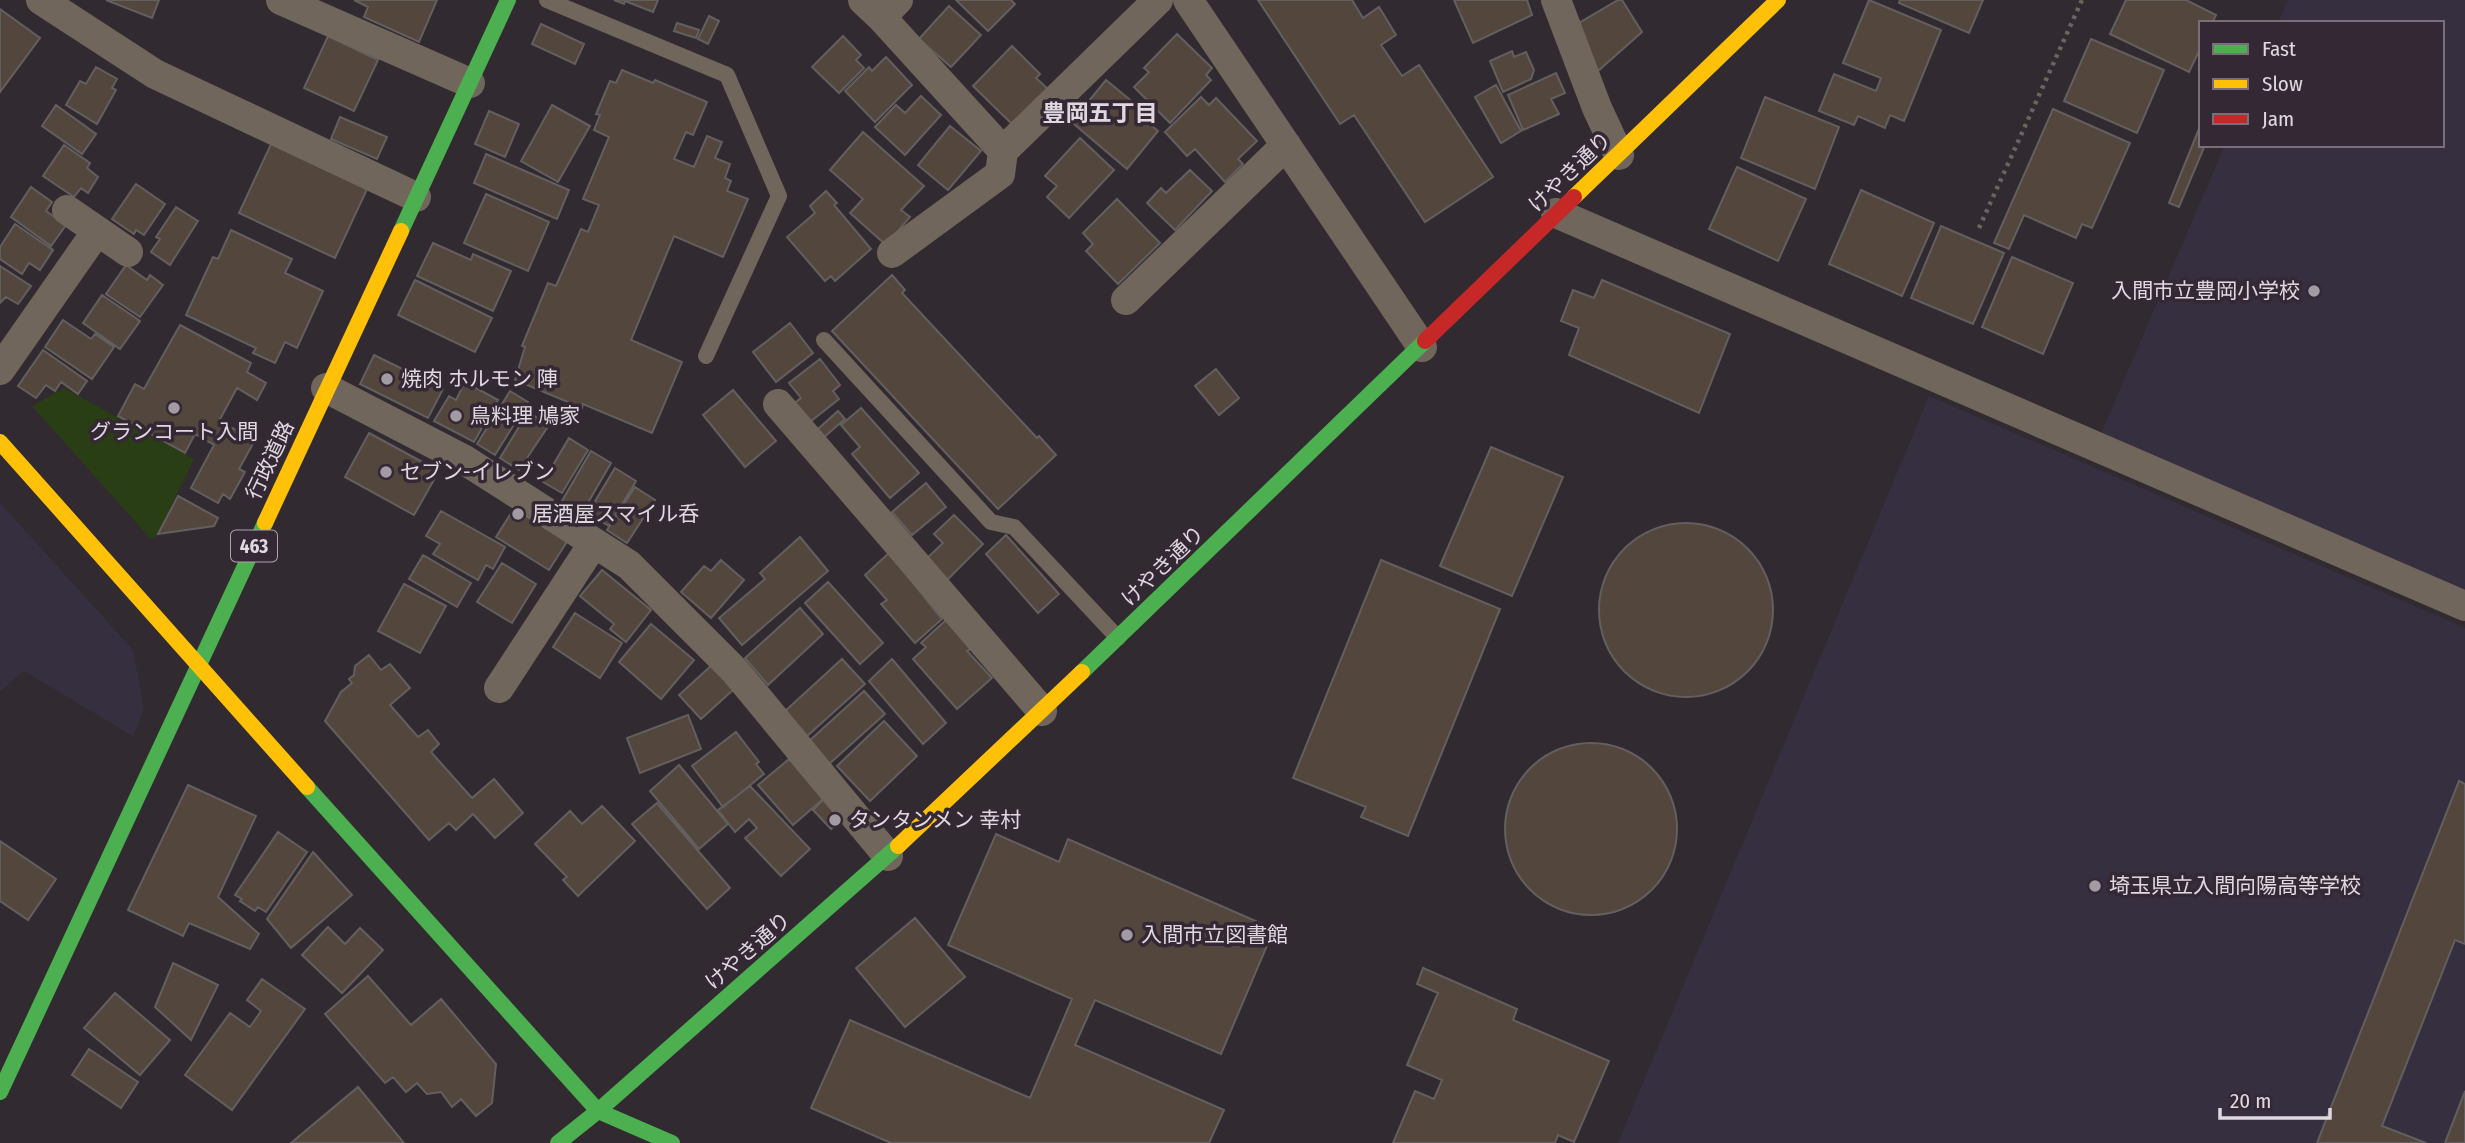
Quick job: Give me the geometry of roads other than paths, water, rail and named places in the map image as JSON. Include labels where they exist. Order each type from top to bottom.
[{"type":"main road","name":"行政道路","points":[[0,1091],[508,0]]},
{"type":"main road","name":"けやき通り","points":[[558,1143],[598,1111],[888,856],[1422,347],[1778,0]]},
{"type":"main road","points":[[0,442],[598,1111],[671,1143]]},
{"type":"street","points":[[281,0],[470,83]]},
{"type":"street","points":[[892,253],[1000,174],[1003,151],[1158,0]]},
{"type":"street","points":[[1188,0],[1422,347]]},
{"type":"street","points":[[1556,0],[1597,108],[1619,155]]},
{"type":"street","points":[[46,1],[155,74],[416,197]]},
{"type":"street","points":[[881,6],[1003,151]]},
{"type":"street","points":[[1126,300],[1286,145]]},
{"type":"street","points":[[67,209],[128,252]]},
{"type":"street","points":[[1556,214],[2465,606]]},
{"type":"street","points":[[0,370],[97,231]]},
{"type":"street","points":[[326,388],[463,459],[628,565],[736,671],[888,856]]},
{"type":"street","points":[[778,404],[1042,711]]},
{"type":"street","points":[[499,688],[593,544]]},
{"type":"lane","points":[[547,0],[727,75],[779,196],[706,356]]},
{"type":"lane","points":[[824,340],[990,523],[1014,527],[1118,638]]},
{"type":"place","name":"入間市立豊岡小学校","points":[[2314,291]]},
{"type":"place","name":"焼肉 ホルモン 陣","points":[[387,379]]},
{"type":"place","name":"グランコート入間","points":[[174,408]]},
{"type":"place","name":"鳥料理 鳩家","points":[[456,416]]},
{"type":"place","name":"セブン-イレブン","points":[[386,472]]},
{"type":"place","name":"居酒屋スマイル呑","points":[[518,514]]},
{"type":"place","name":"タンタンメン 幸村","points":[[835,820]]},
{"type":"place","name":"埼玉県立入間向陽高等学校","points":[[2095,886]]},
{"type":"place","name":"入間市立図書館","points":[[1127,935]]},
{"type":"district","name":"豊岡五丁目","points":[[1100,113]]}]
